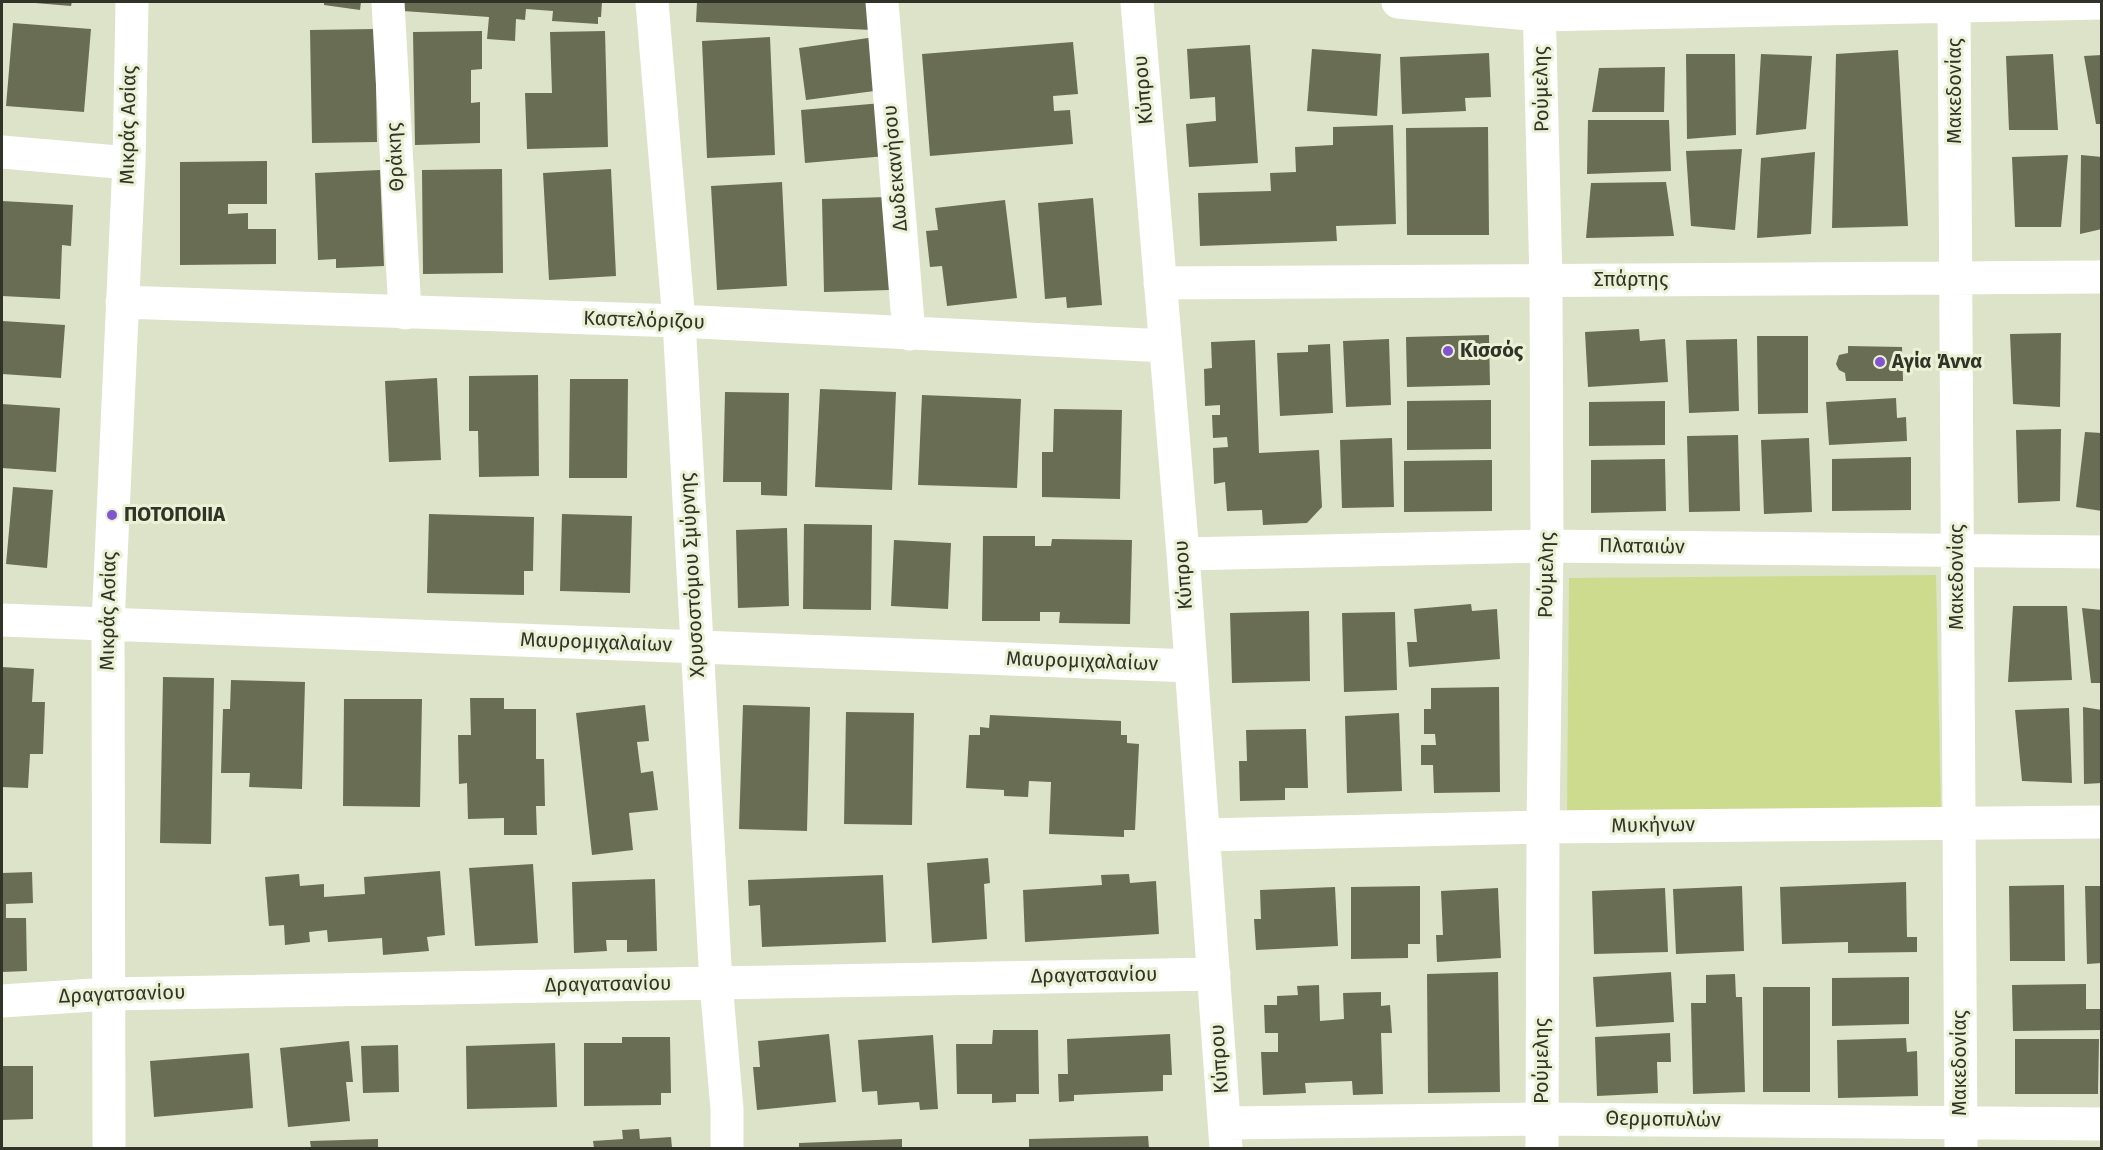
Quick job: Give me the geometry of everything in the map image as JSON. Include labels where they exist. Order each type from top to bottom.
[{"type":"street","name":"Μικράς Ασίας","points":[[109,1149],[108,624],[129,163],[132,2]]},
{"type":"street","name":"Θράκης","points":[[388,2],[405,314]]},
{"type":"street","name":"Χρυσοστόμου Σμύρνης","points":[[652,2],[679,321],[716,982],[727,1109],[727,1149]]},
{"type":"street","name":"Δωδεκανήσου","points":[[882,2],[909,334]]},
{"type":"street","name":"Κύπρου","points":[[1137,2],[1183,554],[1226,1136]]},
{"type":"street","points":[[1398,2],[1540,8],[2102,3]]},
{"type":"street","name":"Μακεδονίας","points":[[1954,4],[1961,1136]]},
{"type":"street","name":"Ρούμελης","points":[[1540,8],[1546,281],[1547,546],[1542,1134]]},
{"type":"street","points":[[2,153],[129,163]]},
{"type":"street","name":"Σπάρτης","points":[[1160,283],[2102,277]]},
{"type":"street","name":"Καστελόριζου","points":[[122,303],[405,314],[679,321],[1166,346]]},
{"type":"street","name":"Πλαταιών","points":[[1183,554],[1547,546],[2102,552]]},
{"type":"street","name":"Μαυρομιχαλαίων","points":[[2,620],[1191,666]]},
{"type":"street","name":"Μυκήνων","points":[[1204,835],[1543,826],[2102,822]]},
{"type":"street","name":"Δραγατσανίου","points":[[2,1000],[109,994],[1214,974]]},
{"type":"street","name":"Θερμοπυλών","points":[[1226,1136],[1542,1134],[1961,1136],[2102,1124]]},
{"type":"green space","points":[[1936,575],[1941,814],[1567,813],[1569,578]]},
{"type":"building","points":[[36,2],[72,2],[71,6]]},
{"type":"building","points":[[324,2],[361,2],[360,10],[324,5]]},
{"type":"building","points":[[403,2],[602,2],[598,24],[552,21],[553,11],[526,9],[525,20],[516,19],[515,41],[487,39],[489,17],[403,11]]},
{"type":"building","points":[[697,2],[874,2],[872,30],[696,22]]},
{"type":"building","points":[[13,23],[91,29],[84,112],[6,106]]},
{"type":"building","points":[[375,29],[377,142],[312,143],[310,30]]},
{"type":"building","points":[[482,31],[482,69],[471,70],[471,103],[480,102],[480,143],[415,145],[413,32]]},
{"type":"building","points":[[605,31],[608,147],[527,149],[525,93],[552,93],[550,32]]},
{"type":"building","points":[[770,37],[775,155],[707,158],[702,41]]},
{"type":"building","points":[[875,37],[882,90],[806,100],[799,48]]},
{"type":"building","points":[[1073,42],[1078,94],[1053,96],[1054,111],[1070,110],[1073,144],[930,156],[922,54]]},
{"type":"building","points":[[1250,45],[1258,163],[1189,167],[1186,124],[1216,121],[1215,97],[1190,99],[1187,49]]},
{"type":"building","points":[[1312,49],[1381,54],[1377,116],[1307,111]]},
{"type":"building","points":[[1898,50],[1908,226],[1832,228],[1836,54]]},
{"type":"building","points":[[1489,53],[1491,97],[1465,98],[1466,111],[1402,114],[1400,57]]},
{"type":"building","points":[[1686,54],[1735,54],[1736,135],[1687,139]]},
{"type":"building","points":[[1761,54],[1812,56],[1806,129],[1756,135]]},
{"type":"building","points":[[2053,54],[2058,130],[2009,130],[2006,56]]},
{"type":"building","points":[[2102,55],[2102,124],[2096,124],[2084,56]]},
{"type":"building","points":[[1665,67],[1664,112],[1592,112],[1599,68]]},
{"type":"building","points":[[882,103],[886,156],[805,163],[801,110]]},
{"type":"building","points":[[1588,120],[1669,120],[1671,171],[1587,174]]},
{"type":"building","points":[[1393,125],[1396,224],[1336,226],[1337,241],[1200,246],[1198,193],[1271,191],[1270,173],[1296,172],[1295,147],[1333,145],[1333,127]]},
{"type":"building","points":[[1488,127],[1489,235],[1407,235],[1406,128]]},
{"type":"building","points":[[1742,149],[1735,230],[1691,226],[1686,151]]},
{"type":"building","points":[[1815,152],[1811,234],[1757,238],[1761,158]]},
{"type":"building","points":[[2068,155],[2061,227],[2015,227],[2012,157]]},
{"type":"building","points":[[2081,155],[2102,157],[2102,229],[2080,234]]},
{"type":"building","points":[[267,161],[267,204],[228,204],[228,214],[248,213],[248,229],[276,229],[276,264],[180,265],[180,162]]},
{"type":"building","points":[[502,169],[503,273],[423,274],[422,170]]},
{"type":"building","points":[[611,169],[616,276],[549,280],[543,173]]},
{"type":"building","points":[[380,170],[384,266],[336,268],[336,259],[318,260],[315,173]]},
{"type":"building","points":[[782,182],[787,286],[717,290],[711,186]]},
{"type":"building","points":[[1666,182],[1674,236],[1586,238],[1591,183]]},
{"type":"building","points":[[887,197],[889,290],[824,292],[822,199]]},
{"type":"building","points":[[1093,198],[1102,305],[1067,308],[1066,297],[1045,299],[1038,203]]},
{"type":"building","points":[[1005,200],[1017,298],[947,306],[942,266],[930,267],[926,231],[938,230],[935,208]]},
{"type":"building","points":[[2,201],[73,205],[71,246],[62,245],[60,299],[2,296]]},
{"type":"building","points":[[2,321],[65,325],[61,378],[2,374]]},
{"type":"building","points":[[1639,329],[1640,341],[1665,339],[1668,382],[1588,387],[1585,332]]},
{"type":"building","points":[[2061,333],[2060,407],[2013,404],[2010,334]]},
{"type":"building","name":"Κισσός","points":[[1489,335],[1490,385],[1407,387],[1406,337]]},
{"type":"building","points":[[1757,336],[1808,336],[1808,413],[1758,414]]},
{"type":"building","points":[[1389,339],[1391,405],[1346,407],[1343,341]]},
{"type":"building","points":[[1737,339],[1739,411],[1689,413],[1686,340]]},
{"type":"building","points":[[1255,340],[1259,453],[1319,450],[1322,507],[1307,523],[1263,525],[1262,510],[1227,511],[1225,482],[1214,484],[1213,448],[1228,447],[1227,437],[1213,438],[1212,415],[1220,415],[1220,405],[1205,406],[1204,369],[1212,368],[1211,342]]},
{"type":"building","points":[[1330,344],[1333,413],[1280,416],[1277,353],[1308,352],[1308,345]]},
{"type":"building","points":[[1848,346],[1902,347],[1903,381],[1846,381],[1845,373],[1839,370],[1836,364],[1839,355],[1848,353]]},
{"type":"building","points":[[538,375],[539,476],[479,477],[478,431],[469,431],[469,376]]},
{"type":"building","points":[[437,378],[441,460],[389,462],[385,381]]},
{"type":"building","points":[[570,379],[628,379],[627,478],[569,478]]},
{"type":"building","points":[[820,389],[896,392],[892,490],[815,487]]},
{"type":"building","points":[[725,392],[789,393],[787,496],[761,495],[761,482],[723,482]]},
{"type":"building","points":[[922,395],[1021,399],[1017,488],[918,485]]},
{"type":"building","points":[[1896,398],[1897,418],[1906,417],[1907,441],[1829,445],[1826,402]]},
{"type":"building","points":[[1491,400],[1491,449],[1407,450],[1407,401]]},
{"type":"building","points":[[1665,401],[1665,445],[1589,446],[1589,402]]},
{"type":"building","points":[[2,404],[60,408],[56,472],[2,468]]},
{"type":"building","points":[[1054,409],[1122,410],[1120,499],[1042,497],[1042,452],[1053,452]]},
{"type":"building","points":[[2061,429],[2060,501],[2018,503],[2016,430]]},
{"type":"building","points":[[2085,432],[2102,433],[2102,511],[2076,507]]},
{"type":"building","points":[[1738,435],[1740,511],[1689,512],[1687,436]]},
{"type":"building","points":[[1392,438],[1394,507],[1342,508],[1340,440]]},
{"type":"building","points":[[1809,438],[1812,512],[1764,514],[1761,440]]},
{"type":"building","points":[[1911,457],[1911,510],[1832,511],[1832,459]]},
{"type":"building","points":[[1665,459],[1666,511],[1591,513],[1591,460]]},
{"type":"building","points":[[1492,460],[1492,511],[1404,512],[1404,461]]},
{"type":"building","points":[[13,487],[53,490],[47,568],[6,564]]},
{"type":"building","points":[[429,514],[534,517],[533,571],[524,571],[524,595],[427,593]]},
{"type":"building","points":[[562,514],[632,516],[630,593],[560,591]]},
{"type":"building","points":[[804,524],[872,525],[871,610],[803,609]]},
{"type":"building","points":[[787,528],[789,606],[738,608],[736,530]]},
{"type":"building","points":[[983,536],[1035,536],[1035,546],[1051,546],[1052,539],[1132,540],[1130,624],[1059,623],[1060,612],[1040,612],[1040,621],[982,621]]},
{"type":"building","points":[[894,540],[951,543],[948,609],[891,606]]},
{"type":"building","points":[[1471,604],[1472,611],[1497,609],[1500,659],[1409,667],[1407,642],[1417,642],[1414,609]]},
{"type":"building","points":[[2013,606],[2067,606],[2072,680],[2008,682]]},
{"type":"building","points":[[2082,608],[2102,610],[2102,683],[2091,683]]},
{"type":"building","points":[[1309,611],[1310,681],[1232,683],[1230,613]]},
{"type":"building","points":[[1395,612],[1397,690],[1344,692],[1342,613]]},
{"type":"building","points":[[2,667],[34,669],[32,702],[45,702],[43,754],[30,754],[28,788],[2,787]]},
{"type":"building","points":[[163,677],[214,678],[211,844],[160,843]]},
{"type":"building","points":[[231,680],[305,682],[302,789],[249,787],[250,773],[221,773],[223,709],[230,709]]},
{"type":"building","points":[[1499,687],[1500,792],[1434,793],[1433,765],[1421,765],[1421,745],[1436,745],[1435,734],[1424,734],[1424,709],[1431,709],[1431,688]]},
{"type":"building","points":[[470,698],[504,698],[504,709],[536,709],[536,759],[544,759],[545,806],[536,806],[537,835],[504,835],[504,818],[468,819],[467,783],[459,784],[458,735],[471,735]]},
{"type":"building","points":[[344,699],[422,699],[420,807],[343,806]]},
{"type":"building","points":[[645,705],[649,741],[637,742],[641,773],[653,771],[658,810],[629,813],[633,850],[592,855],[576,713]]},
{"type":"building","points":[[743,705],[810,707],[807,831],[739,829]]},
{"type":"building","points":[[2083,707],[2102,710],[2102,783],[2084,784]]},
{"type":"building","points":[[2069,708],[2072,783],[2022,781],[2015,710]]},
{"type":"building","points":[[846,712],[914,713],[912,825],[844,824]]},
{"type":"building","points":[[1399,713],[1402,791],[1347,793],[1345,716]]},
{"type":"building","points":[[990,715],[1121,721],[1121,735],[1127,735],[1127,743],[1139,744],[1135,830],[1124,830],[1124,837],[1049,834],[1051,782],[1029,781],[1028,797],[1004,796],[1004,790],[966,788],[969,735],[980,735],[980,727],[989,728]]},
{"type":"building","points":[[1306,729],[1308,788],[1285,788],[1285,800],[1240,801],[1239,761],[1247,761],[1246,730]]},
{"type":"building","points":[[988,858],[990,883],[984,884],[987,939],[932,943],[927,863]]},
{"type":"building","points":[[533,864],[538,943],[475,946],[469,868]]},
{"type":"building","points":[[440,871],[445,935],[427,937],[429,951],[383,955],[382,938],[328,942],[327,930],[309,932],[310,942],[285,945],[284,925],[269,926],[265,877],[299,874],[300,886],[324,884],[324,897],[365,894],[364,877]]},
{"type":"building","points":[[32,872],[33,903],[6,904],[6,918],[26,918],[27,971],[2,972],[2,873]]},
{"type":"building","points":[[1129,874],[1130,883],[1156,881],[1159,934],[1025,942],[1023,890],[1102,885],[1101,875]]},
{"type":"building","points":[[883,875],[886,942],[762,947],[760,905],[749,906],[748,880]]},
{"type":"building","points":[[655,879],[657,951],[627,952],[627,940],[606,940],[607,951],[574,953],[572,882]]},
{"type":"building","points":[[1906,882],[1907,937],[1917,937],[1917,952],[1848,953],[1848,942],[1782,944],[1780,887]]},
{"type":"building","points":[[2064,885],[2065,961],[2010,961],[2009,886]]},
{"type":"building","points":[[1420,886],[1420,944],[1408,944],[1408,958],[1351,959],[1351,887]]},
{"type":"building","points":[[1742,886],[1744,951],[1676,954],[1673,889]]},
{"type":"building","points":[[2085,886],[2102,886],[2102,963],[2087,964]]},
{"type":"building","points":[[1335,887],[1338,946],[1256,950],[1254,919],[1261,919],[1260,890]]},
{"type":"building","points":[[1498,888],[1501,958],[1437,962],[1436,935],[1443,935],[1441,891]]},
{"type":"building","points":[[1665,888],[1668,952],[1594,954],[1592,891]]},
{"type":"building","points":[[1498,972],[1500,1092],[1428,1093],[1427,974]]},
{"type":"building","points":[[1671,972],[1674,1022],[1596,1027],[1593,977]]},
{"type":"building","points":[[1735,974],[1736,997],[1742,997],[1745,1092],[1693,1094],[1691,1003],[1706,1003],[1706,975]]},
{"type":"building","points":[[1909,977],[1909,1024],[1832,1026],[1832,978]]},
{"type":"building","points":[[2086,984],[2086,1009],[2102,1009],[2102,1030],[2013,1031],[2012,985]]},
{"type":"building","points":[[1319,985],[1320,1021],[1344,1019],[1343,993],[1381,992],[1381,1006],[1390,1005],[1392,1033],[1381,1033],[1383,1094],[1353,1095],[1352,1081],[1305,1083],[1306,1093],[1263,1095],[1261,1052],[1278,1052],[1278,1033],[1265,1033],[1264,1005],[1277,1005],[1277,996],[1298,995],[1297,986]]},
{"type":"building","points":[[1763,987],[1810,987],[1810,1092],[1763,1092]]},
{"type":"building","points":[[993,1030],[1038,1030],[1039,1094],[1016,1094],[1016,1102],[992,1103],[992,1094],[957,1094],[956,1044],[992,1044]]},
{"type":"building","points":[[1670,1033],[1671,1062],[1657,1062],[1658,1093],[1597,1096],[1595,1037]]},
{"type":"building","points":[[829,1034],[836,1102],[757,1110],[753,1067],[760,1067],[758,1041]]},
{"type":"building","points":[[1170,1034],[1172,1075],[1163,1075],[1163,1091],[1074,1095],[1074,1101],[1059,1102],[1058,1074],[1068,1074],[1067,1039]]},
{"type":"building","points":[[933,1035],[938,1109],[920,1110],[919,1102],[878,1105],[877,1091],[862,1092],[858,1040]]},
{"type":"building","points":[[622,1037],[670,1037],[671,1093],[661,1093],[661,1105],[584,1106],[584,1043],[622,1043]]},
{"type":"building","points":[[1906,1038],[1907,1052],[1917,1051],[1918,1096],[1838,1098],[1837,1040]]},
{"type":"building","points":[[2015,1039],[2099,1039],[2098,1094],[2015,1094]]},
{"type":"building","points":[[349,1041],[353,1082],[346,1082],[350,1121],[288,1127],[280,1048]]},
{"type":"building","points":[[555,1043],[557,1107],[467,1109],[466,1046]]},
{"type":"building","points":[[398,1045],[399,1092],[363,1093],[361,1046]]},
{"type":"building","points":[[249,1053],[253,1108],[154,1117],[150,1061]]},
{"type":"building","points":[[2,1066],[33,1066],[33,1119],[2,1120]]},
{"type":"building","points":[[639,1129],[640,1139],[671,1137],[672,1148],[594,1148],[593,1141],[623,1139],[622,1130]]},
{"type":"building","points":[[1148,1136],[1149,1148],[1029,1148],[1029,1139]]},
{"type":"building","points":[[378,1139],[378,1148],[311,1148],[310,1141]]},
{"type":"building","points":[[902,1139],[902,1148],[799,1148],[799,1143]]},
{"type":"place","name":"Κισσός","points":[[1448,351]]},
{"type":"place","name":"Αγία Άννα","points":[[1880,362]]},
{"type":"place","name":"ΠΟΤΟΠΟΙΙΑ","points":[[112,515]]}]
